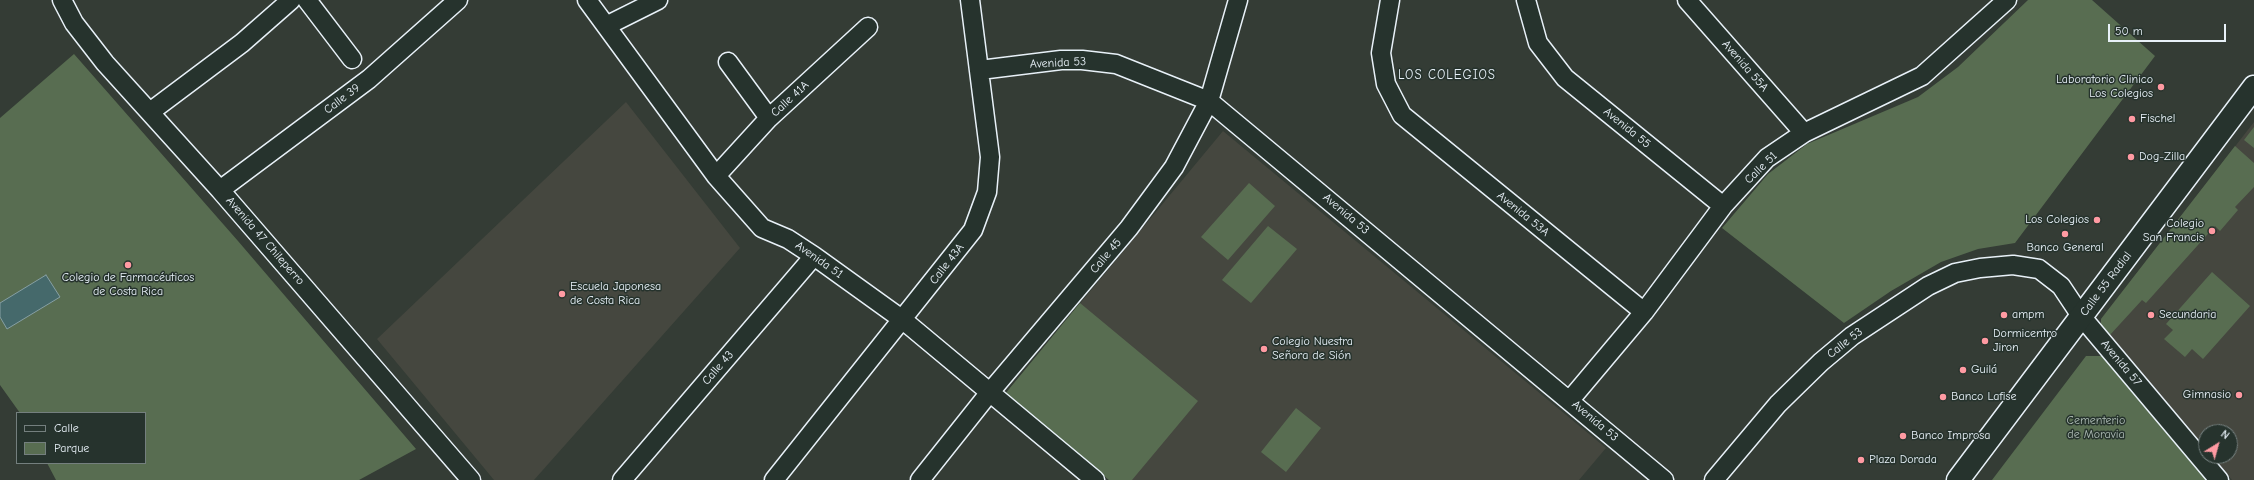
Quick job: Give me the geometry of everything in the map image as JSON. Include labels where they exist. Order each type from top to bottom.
[{"type":"main road","name":"Calle 55 Radial","points":[[1958,480],[2254,87]]},
{"type":"street","name":"Avenida 47 Chileperro","points":[[62,0],[74,23],[105,63],[220,190],[471,480]]},
{"type":"street","points":[[150,112],[242,43],[291,0]]},
{"type":"street","points":[[307,0],[352,59]]},
{"type":"street","name":"Calle 39","points":[[220,190],[369,79],[458,0]]},
{"type":"street","name":"Avenida 51","points":[[587,0],[716,176],[762,228],[788,239],[903,320],[1095,480]]},
{"type":"street","points":[[606,26],[658,0]]},
{"type":"street","name":"Calle 43A","points":[[774,480],[903,320],[973,230],[987,192],[990,157],[970,0]]},
{"type":"street","name":"Calle 45","points":[[920,480],[990,392],[1129,228],[1174,167],[1209,101],[1238,0]]},
{"type":"street","name":"Avenida 53A","points":[[1390,0],[1381,53],[1386,84],[1402,115],[1644,312]]},
{"type":"street","name":"Avenida 55","points":[[1526,0],[1538,43],[1565,78],[1723,206]]},
{"type":"street","name":"Avenida 55A","points":[[1687,0],[1804,133]]},
{"type":"street","name":"Calle 51","points":[[1570,400],[1644,312],[1723,206],[1767,158],[1804,133],[1922,76],[2007,0]]},
{"type":"street","name":"Calle 41A","points":[[716,176],[769,118],[868,27]]},
{"type":"street","name":"Avenida 53","points":[[980,70],[1061,60],[1082,60],[1116,64],[1209,101],[1570,400],[1664,480]]},
{"type":"street","points":[[728,62],[769,118]]},
{"type":"street","name":"Calle 43","points":[[622,480],[814,256]]},
{"type":"street","name":"Avenida 57","points":[[2013,265],[2039,269],[2061,286],[2081,316],[2219,480]]},
{"type":"street","name":"Calle 53","points":[[1714,480],[1778,404],[1821,362],[1852,336],[1928,286],[1955,273],[1980,268],[2013,265]]},
{"type":"shaded area","name":"Escuela Japonesa de Costa Rica","points":[[626,102],[740,248],[534,480],[494,480],[377,339]]},
{"type":"shaded area","name":"Colegio San Francis","points":[[2254,122],[2254,480],[2232,480],[2218,464],[2238,464],[2238,424],[2198,424],[2198,441],[2101,328],[2101,319]]},
{"type":"shaded area","name":"Colegio Nuestra Señora de Sión","points":[[1223,131],[1606,448],[1579,480],[1109,480],[1005,394]]},
{"type":"green space","points":[[2028,0],[2092,0],[2155,56],[2015,243],[1978,249],[1941,262],[1891,291],[1844,323],[1722,228],[1768,174],[1807,144],[1918,97],[1958,67]]},
{"type":"green space","points":[[74,54],[238,241],[416,449],[359,480],[56,480],[48,464],[146,464],[146,412],[19,412],[0,385],[0,118]]},
{"type":"green space","points":[[2254,127],[2254,148],[2244,140]]},
{"type":"green space","points":[[2235,146],[2254,163],[2254,187],[2235,207],[2238,210],[2220,231],[2215,226],[2146,303],[2142,300],[2109,336],[2101,328],[2101,319]]},
{"type":"green space","points":[[1249,183],[1275,206],[1228,260],[1201,237]]},
{"type":"green space","points":[[1268,226],[1297,249],[1251,303],[1222,280]]},
{"type":"green space","points":[[2212,272],[2250,306],[2203,359],[2192,349],[2185,357],[2164,339],[2173,330],[2166,324]]},
{"type":"green space","points":[[1080,303],[1198,401],[1132,480],[1109,480],[1005,394]]},
{"type":"green space","name":"Cementerio de Moravia","points":[[2086,356],[2103,356],[2208,480],[1992,480]]},
{"type":"green space","points":[[1296,408],[1321,428],[1286,472],[1261,452]]},
{"type":"water","points":[[46,275],[60,297],[7,329],[0,317],[0,303]]},
{"type":"place","name":"Laboratorio Clinico Los Colegios","points":[[2161,87]]},
{"type":"place","name":"Fischel","points":[[2132,119]]},
{"type":"place","name":"Dog-Zilla","points":[[2131,157]]},
{"type":"place","name":"Los Colegios","points":[[2097,220]]},
{"type":"place","name":"Colegio San Francis","points":[[2212,231]]},
{"type":"place","name":"Banco General","points":[[2065,234]]},
{"type":"place","name":"Colegio de Farmacéuticos de Costa Rica","points":[[128,265]]},
{"type":"place","name":"Escuela Japonesa de Costa Rica","points":[[562,294]]},
{"type":"place","name":"ampm","points":[[2004,315]]},
{"type":"place","name":"Secundaria","points":[[2151,315]]},
{"type":"place","name":"Dormicentro Jiron","points":[[1985,341]]},
{"type":"place","name":"Colegio Nuestra Señora de Sión","points":[[1264,349]]},
{"type":"place","name":"Guilá","points":[[1963,370]]},
{"type":"place","name":"Gimnasio","points":[[2239,395]]},
{"type":"place","name":"Banco Lafise","points":[[1943,397]]},
{"type":"place","name":"Banco Improsa","points":[[1903,436]]},
{"type":"place","name":"Plaza Dorada","points":[[1861,460]]},
{"type":"district","name":"LOS COLEGIOS","points":[[1447,75]]}]
